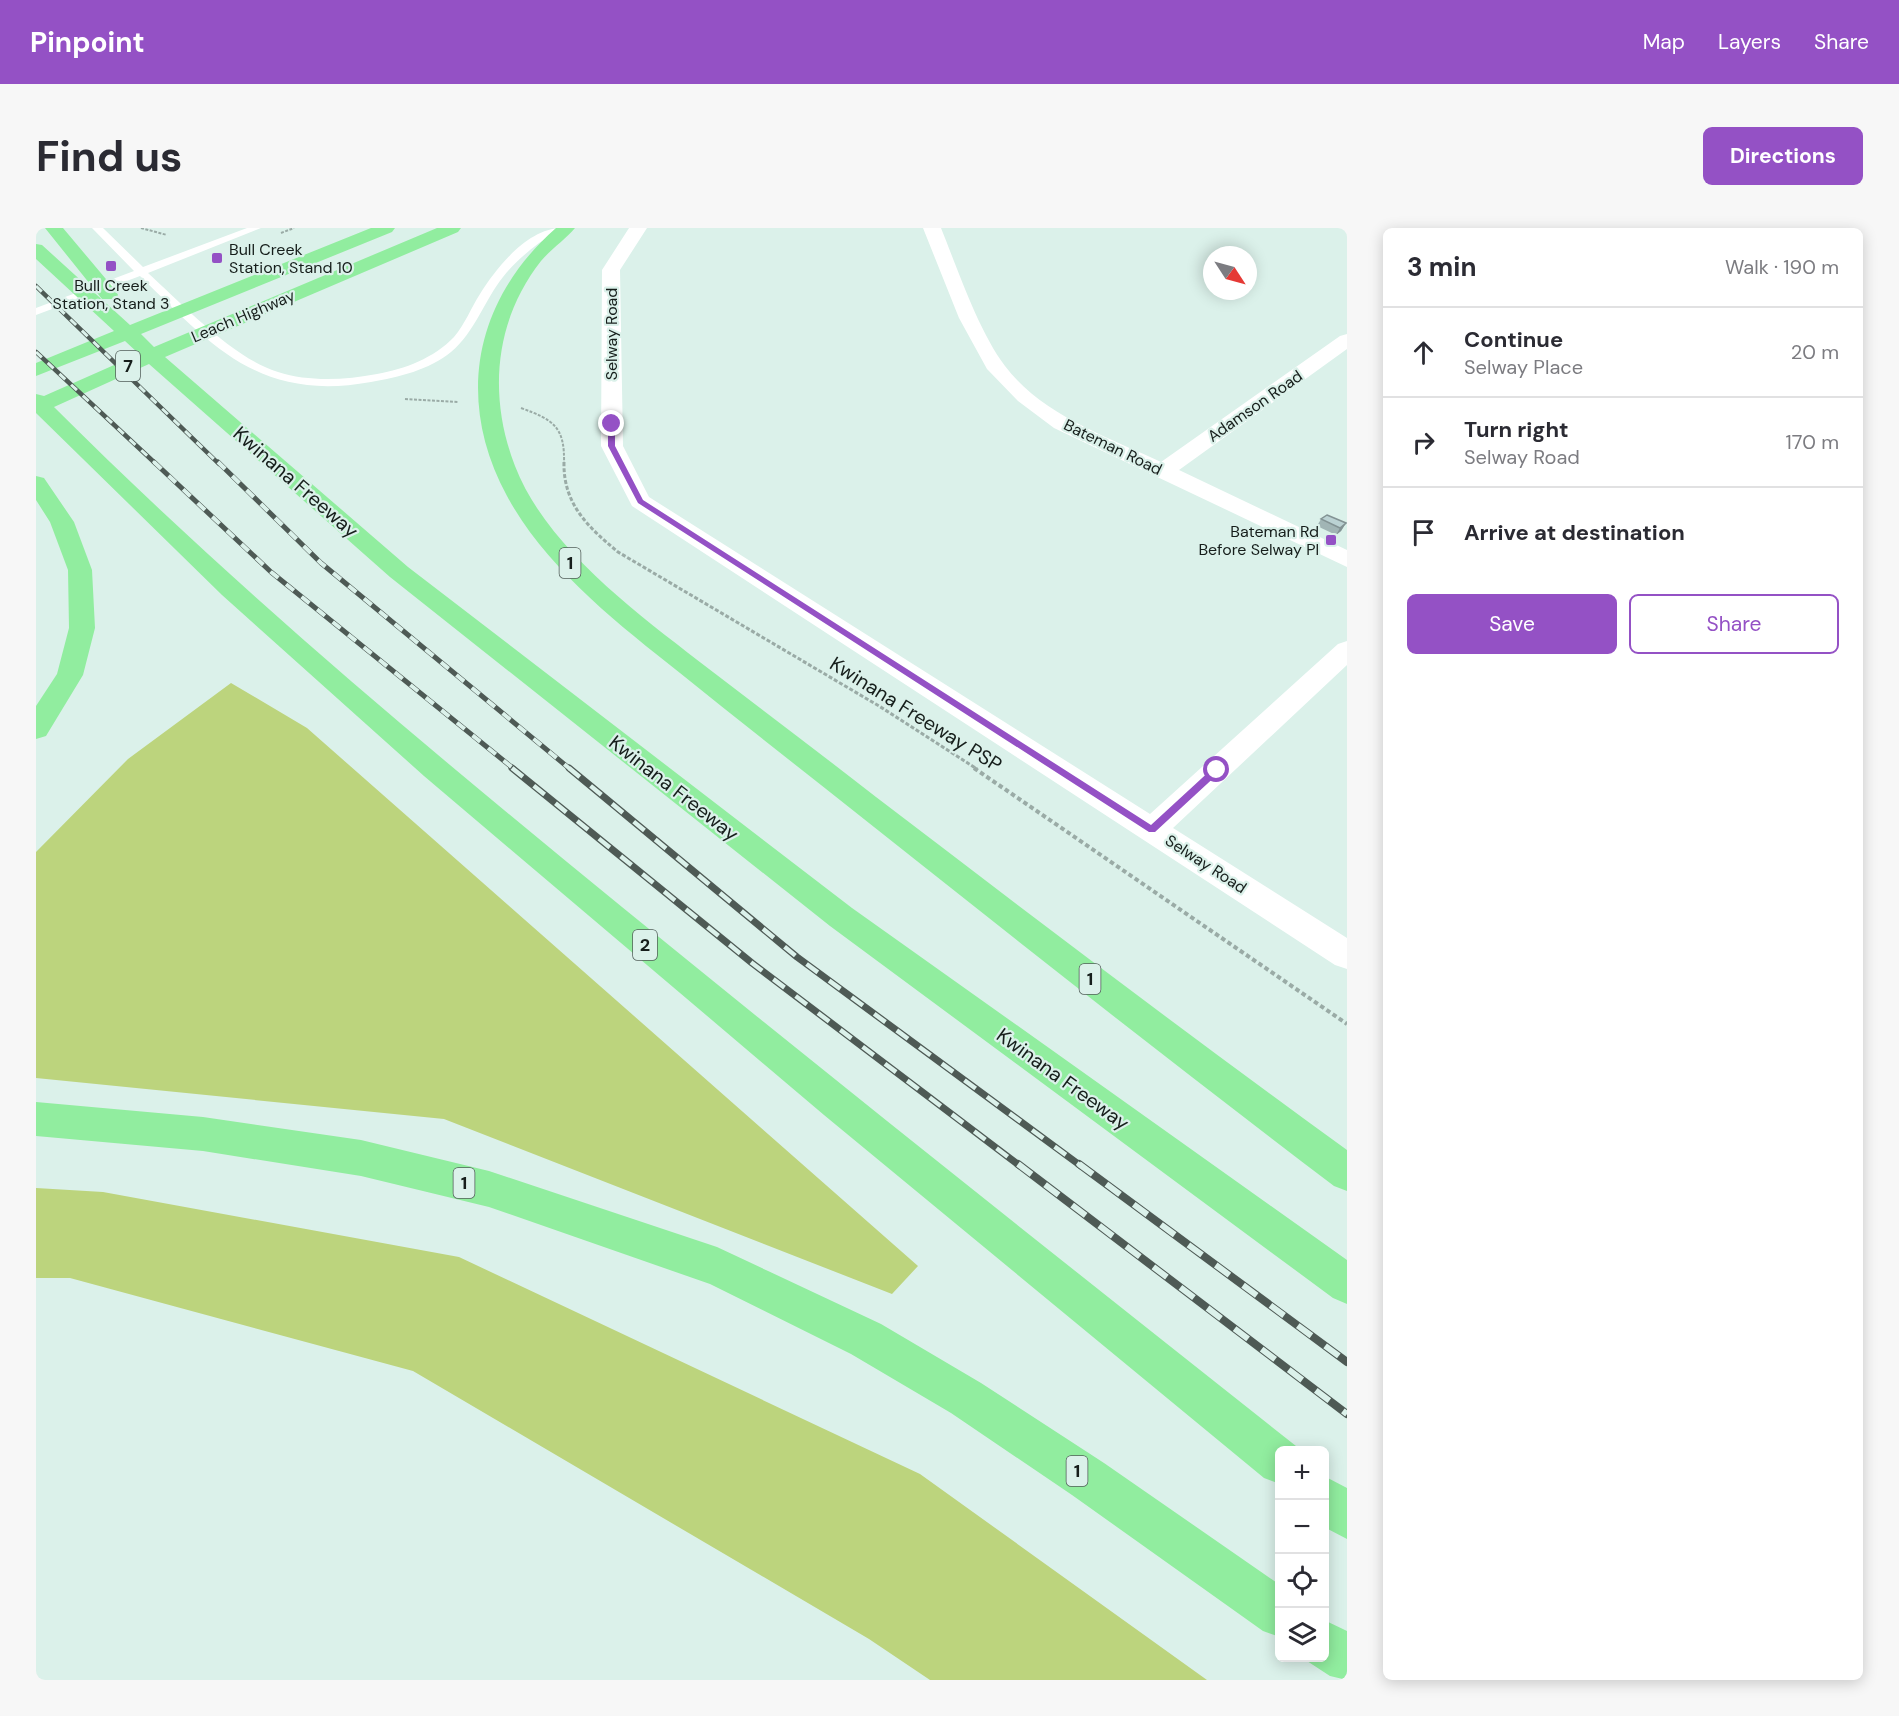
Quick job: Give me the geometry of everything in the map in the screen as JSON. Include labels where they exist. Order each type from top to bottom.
[{"type":"highway","points":[[54,228],[183,384]]},
{"type":"highway","name":"Leach Highway","points":[[36,370],[386,228]]},
{"type":"highway","name":"Leach Highway","points":[[36,407],[220,325],[452,228]]},
{"type":"highway","name":"1","points":[[566,228],[537,255],[512,290],[493,338],[485,378],[490,425],[506,472],[531,516],[560,553],[637,626],[736,704],[1202,1066],[1347,1173]]},
{"type":"highway","name":"Kwinana Freeway","points":[[36,249],[183,384],[399,572],[831,910],[1347,1284]]},
{"type":"highway","name":"2","points":[[36,400],[243,600],[453,784],[737,1023],[1275,1458]]},
{"type":"highway","points":[[36,483],[62,522],[80,570],[82,628],[70,675],[36,729]]},
{"type":"highway","name":"1","points":[[36,1119],[203,1134],[361,1158],[489,1189],[717,1267],[866,1339],[966,1398],[1088,1479],[1275,1610]]},
{"type":"highway","points":[[1327,1500],[1347,1516]]},
{"type":"highway","points":[[1329,1647],[1347,1659]]},
{"type":"street","name":"Selway Road","points":[[638,228],[611,270],[612,446],[640,501],[1347,955]]},
{"type":"street","name":"Bateman Road","points":[[932,228],[969,318],[997,369],[1025,397],[1062,423],[1347,559]]},
{"type":"street","name":"Adamson Road","points":[[1163,471],[1347,340]]},
{"type":"street","points":[[1152,830],[1347,650]]},
{"type":"lane","points":[[97,228],[159,290],[242,360],[280,377],[336,382],[389,375],[438,356],[451,346],[468,327],[499,274],[537,239],[557,228]]},
{"type":"lane","points":[[36,312],[256,228]]},
{"type":"path","points":[[141,228],[171,237]]},
{"type":"path","name":"Kwinana Freeway PSP","points":[[519,408],[538,413],[554,422],[561,432],[566,447],[563,478],[570,501],[586,524],[618,552],[898,719],[1027,802],[1347,1024]]},
{"type":"green space","points":[[231,683],[307,728],[918,1266],[892,1294],[444,1119],[36,1078],[36,852],[128,759]]},
{"type":"green space","points":[[36,1188],[103,1192],[459,1257],[920,1474],[1207,1680],[930,1680],[869,1639],[413,1371],[70,1278],[36,1278]]},
{"type":"building","points":[[1327,515],[1346,523],[1340,528],[1321,519]]},
{"type":"railway","points":[[36,286],[219,464]]},
{"type":"railway","points":[[36,352],[156,464]]},
{"type":"railway","points":[[154,462],[271,572],[514,769]]},
{"type":"railway","points":[[218,462],[321,563],[570,769]]},
{"type":"railway","points":[[512,768],[752,963],[1020,1166]]},
{"type":"railway","points":[[569,768],[797,957],[1081,1166]]},
{"type":"railway","points":[[1018,1164],[1347,1414]]},
{"type":"railway","points":[[1079,1164],[1347,1362]]},
{"type":"place","name":"Bull Creek Station, Stand 10","points":[[217,258]]},
{"type":"place","name":"Bull Creek Station, Stand 3","points":[[111,266]]},
{"type":"place","name":"Bateman Rd Before Selway Pl","points":[[1331,540]]},
{"type":"route","points":[[612,424],[612,446],[640,501],[1152,830],[1217,770]]}]
